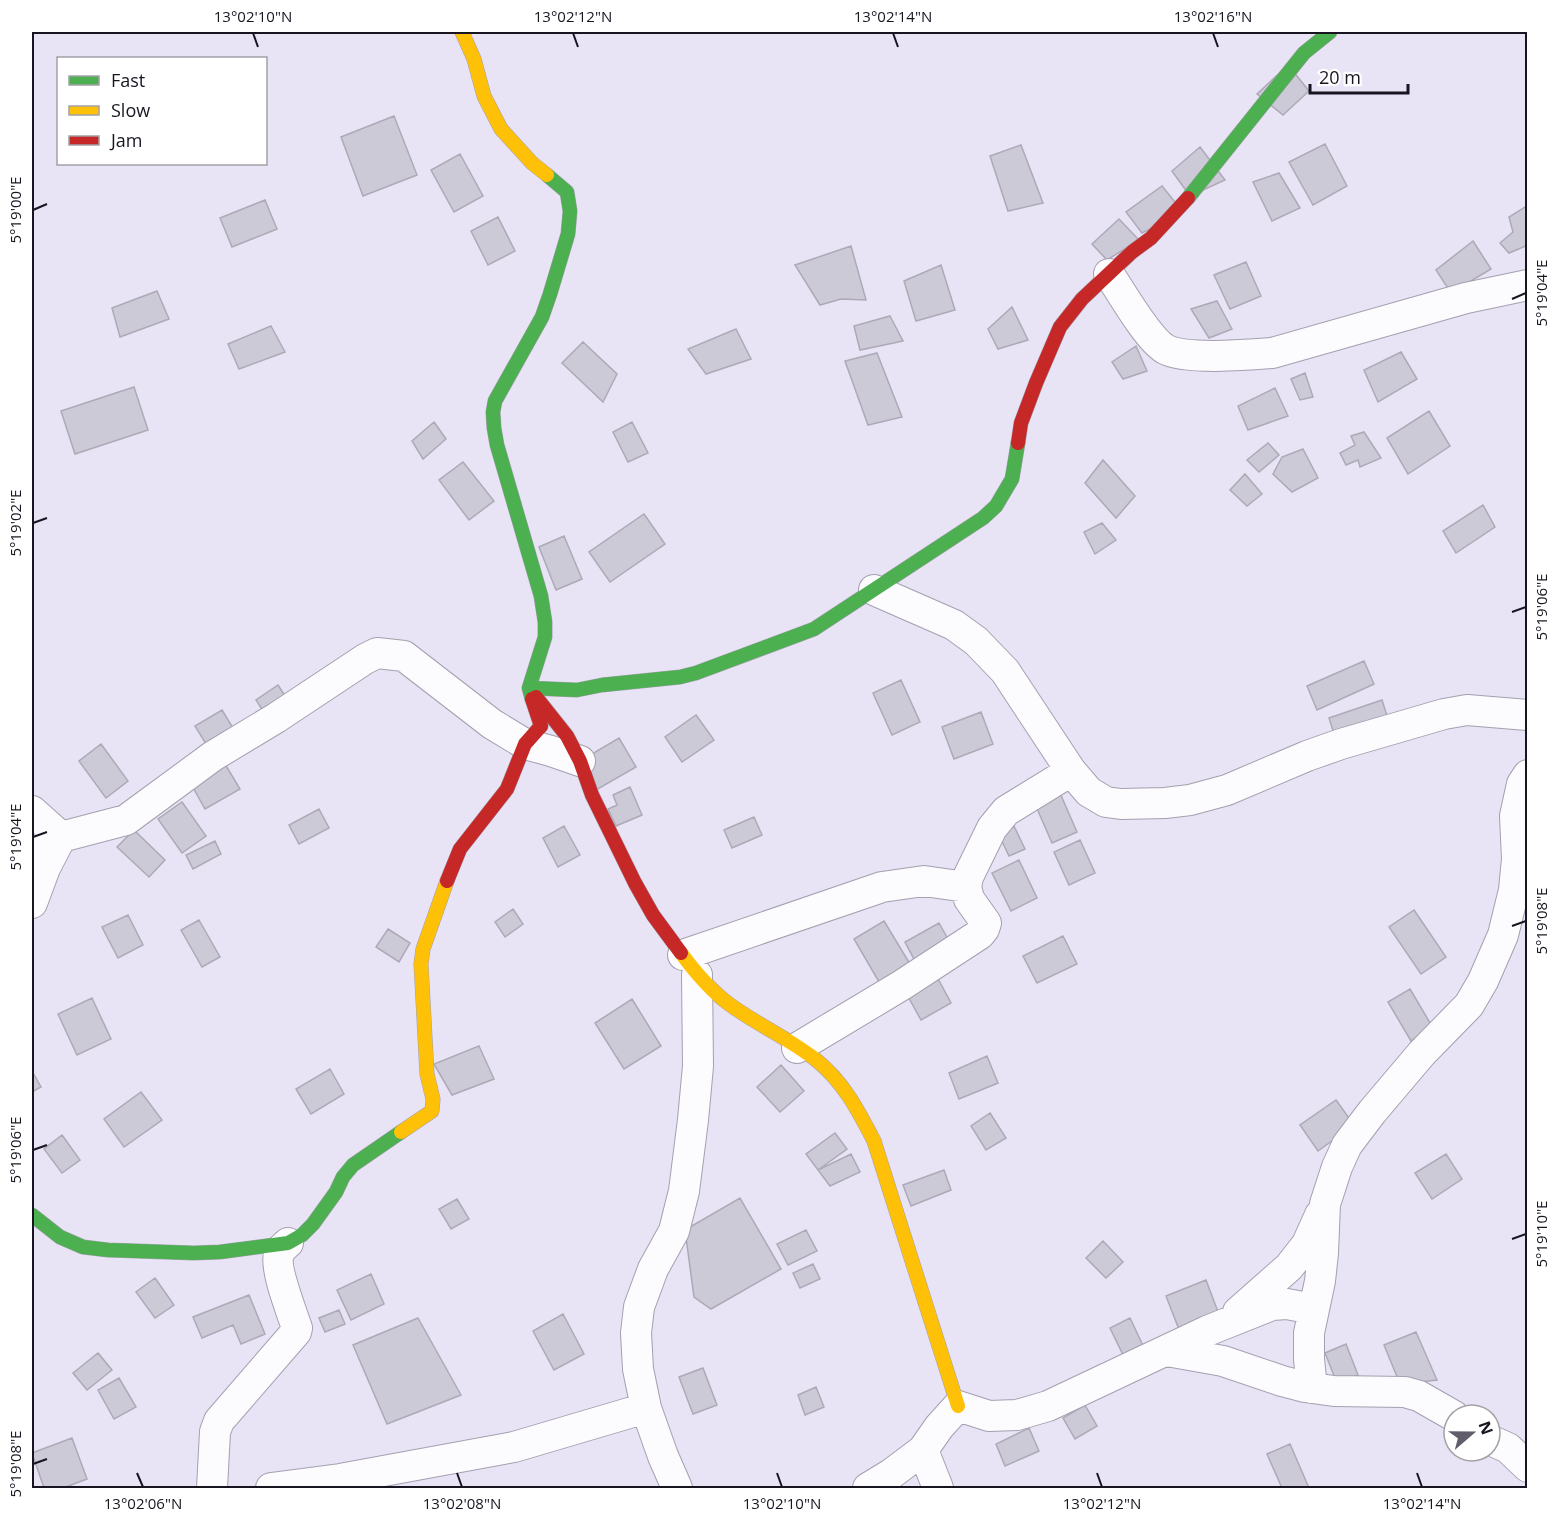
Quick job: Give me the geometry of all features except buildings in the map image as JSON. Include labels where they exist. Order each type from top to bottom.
[{"type":"street","points":[[212,1488],[214,1432],[219,1421],[296,1332],[297,1328],[279,1270],[278,1255],[282,1248],[302,1235],[313,1224],[353,1165],[432,1111],[433,1099],[427,1074],[421,964],[423,949],[460,849],[507,789],[525,744],[541,726],[530,688],[545,637],[541,596],[492,428],[492,412],[495,401],[542,316],[550,294],[568,234],[569,199],[567,192],[532,163],[501,129],[484,96],[474,59],[462,32]]},
{"type":"street","points":[[530,688],[577,690],[696,674],[814,629],[983,518],[996,506],[1012,479],[1021,423],[1060,327],[1082,299],[1132,252],[1151,238],[1190,196],[1304,53],[1330,32]]},
{"type":"street","points":[[1109,274],[1150,334],[1164,348],[1181,355],[1272,353],[1466,298],[1527,285]]},
{"type":"street","points":[[874,590],[954,625],[976,641],[1005,671],[1071,771],[1089,792],[1106,802],[1132,804],[1182,801],[1227,790],[1341,744],[1444,714],[1467,710],[1527,715]]},
{"type":"street","points":[[32,854],[61,837],[126,820],[213,756],[376,653],[404,656],[483,718],[525,744],[580,761]]},
{"type":"street","points":[[530,688],[567,736],[580,761],[592,795],[635,883],[653,915],[690,965],[729,1003],[815,1059],[838,1081],[854,1102],[874,1141],[958,1406]]},
{"type":"street","points":[[797,1048],[902,985],[980,934],[986,923],[969,899],[966,887],[968,877],[992,828],[1006,811],[1071,771]]},
{"type":"street","points":[[1224,1324],[1289,1267],[1307,1244],[1347,1145],[1415,1062],[1469,1005],[1483,981],[1503,935],[1514,890],[1517,859],[1515,816],[1522,784],[1527,775]]},
{"type":"street","points":[[32,811],[61,837]]},
{"type":"street","points":[[32,903],[45,868],[61,837]]},
{"type":"street","points":[[690,965],[882,887],[924,881],[966,887]]},
{"type":"street","points":[[677,1488],[646,1408],[638,1369],[636,1333],[639,1307],[653,1269],[674,1231],[684,1191],[698,1066],[690,965]]},
{"type":"street","points":[[1312,1388],[1309,1341],[1313,1309],[1320,1281],[1324,1204]]},
{"type":"street","points":[[32,1215],[60,1237],[83,1246],[108,1250],[202,1253],[288,1243]]},
{"type":"street","points":[[958,1406],[989,1416],[1017,1415],[1048,1406],[1224,1324],[1272,1305],[1287,1304],[1313,1309]]},
{"type":"street","points":[[1167,1351],[1223,1361],[1282,1382],[1312,1388],[1334,1391],[1405,1392],[1442,1407]]},
{"type":"street","points":[[868,1488],[923,1450],[958,1406]]},
{"type":"street","points":[[271,1488],[341,1484],[514,1447],[646,1408]]},
{"type":"street","points":[[1502,1445],[1508,1448],[1527,1467]]},
{"type":"street","points":[[923,1450],[938,1488]]},
{"type":"traffic: fast","points":[[1188,198],[1304,53],[1330,32]]},
{"type":"traffic: fast","points":[[532,699],[529,688],[545,637],[545,622],[541,596],[497,445],[493,412],[495,401],[542,317],[568,234],[570,211],[567,192],[547,175]]},
{"type":"traffic: fast","points":[[529,688],[577,690],[602,685],[680,677],[814,629],[983,518],[996,506],[1012,479],[1018,443]]},
{"type":"traffic: fast","points":[[32,1215],[60,1237],[83,1247],[108,1250],[220,1252],[288,1243],[302,1235],[313,1224],[353,1165],[401,1132]]},
{"type":"traffic: slow","points":[[462,32],[474,59],[484,96],[501,129],[532,163],[547,175]]},
{"type":"traffic: slow","points":[[401,1132],[432,1111],[433,1099],[427,1074],[421,964],[423,949],[447,881]]},
{"type":"traffic: slow","points":[[681,953],[722,999],[815,1059],[842,1086],[856,1107],[874,1141],[958,1406]]},
{"type":"traffic: jam","points":[[1018,443],[1021,423],[1060,327],[1082,299],[1132,252],[1151,238],[1188,198]]},
{"type":"traffic: jam","points":[[536,697],[567,736],[580,761],[592,795],[635,883],[653,915],[681,953]]},
{"type":"traffic: jam","points":[[447,881],[460,849],[507,789],[525,744],[541,726],[532,699]]}]
